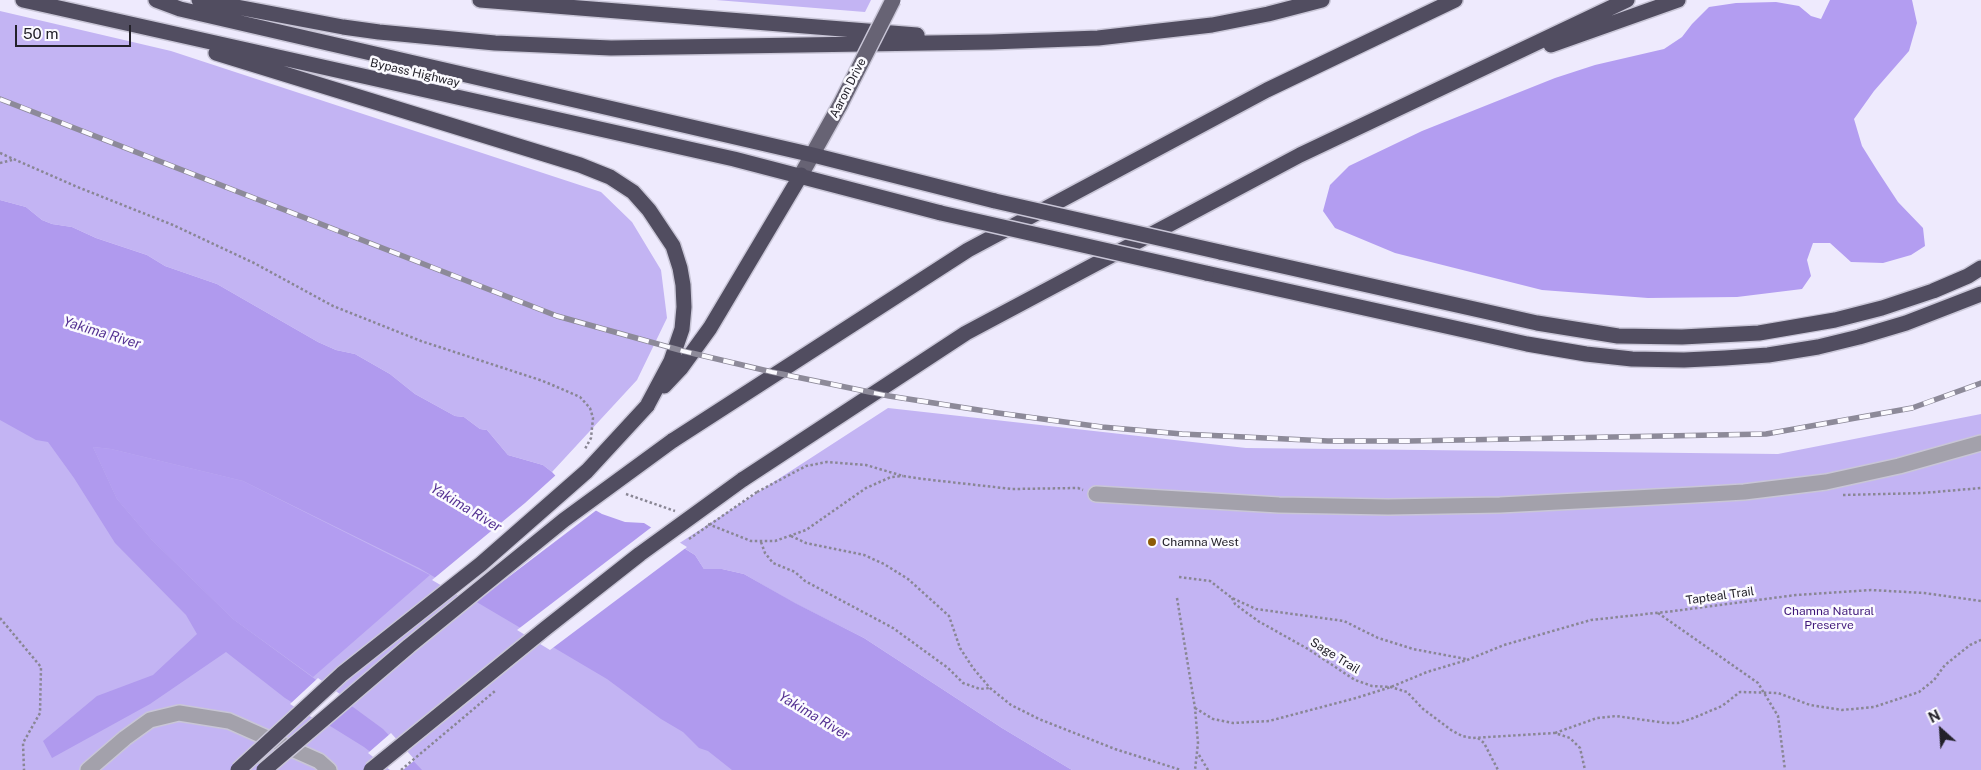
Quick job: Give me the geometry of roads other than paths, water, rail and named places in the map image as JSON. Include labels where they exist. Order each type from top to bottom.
[{"type":"highway","name":"Bypass Highway","points":[[23,0],[801,175],[941,213],[1527,344],[1586,354],[1632,359],[1684,360],[1768,355],[1859,338],[1906,323],[1981,294]]},
{"type":"highway","name":"Bypass Highway","points":[[156,0],[180,9],[813,156],[946,190],[1537,323],[1618,336],[1682,337],[1758,333],[1834,320],[1882,308],[1933,291],[1968,276],[1981,268]]},
{"type":"highway","points":[[199,0],[343,27],[441,39],[565,47],[662,48],[991,42],[1098,38],[1149,34],[1212,25],[1268,14],[1322,0]]},
{"type":"highway","points":[[480,0],[991,42]]},
{"type":"highway","points":[[264,770],[402,652],[564,520],[672,441],[968,250],[1267,90],[1455,0]]},
{"type":"highway","points":[[371,770],[640,554],[742,480],[966,332],[1300,155],[1627,0]]},
{"type":"highway","points":[[1484,68],[1678,0]]},
{"type":"highway","points":[[112,20],[580,164],[610,177],[633,192],[650,210],[673,246],[683,285],[682,329],[671,361],[646,406]]},
{"type":"highway","points":[[238,770],[342,674],[481,564],[587,471],[681,368],[710,328],[801,175]]},
{"type":"main road","name":"Aaron Drive","points":[[801,175],[840,105],[893,0]]},
{"type":"lane","points":[[1096,494],[1270,504],[1388,507],[1500,505],[1693,495],[1744,492],[1826,482],[1900,466],[1981,443]]},
{"type":"lane","points":[[88,770],[125,738],[150,720],[179,713],[229,721],[319,762],[329,770]]},
{"type":"water","name":"Yakima River","points":[[0,200],[26,207],[42,220],[52,224],[72,227],[96,238],[147,255],[165,266],[217,284],[318,342],[336,350],[355,354],[390,374],[415,394],[455,416],[464,417],[480,429],[487,430],[508,455],[543,465],[578,500],[602,514],[625,522],[644,523],[695,555],[704,569],[722,569],[744,574],[795,603],[864,638],[1002,728],[1072,770],[732,770],[708,751],[699,748],[683,732],[661,719],[607,679],[419,568],[243,481],[111,449],[93,447],[117,499],[152,540],[233,619],[383,729],[422,770],[394,770],[364,747],[285,698],[226,652],[150,704],[52,758],[43,741],[97,696],[153,675],[197,634],[186,615],[115,543],[74,478],[48,442],[36,440],[0,420]]},
{"type":"railway","points":[[0,99],[557,316],[683,351],[772,372],[889,396],[998,413],[1102,427],[1182,434],[1328,441],[1766,434],[1912,408],[1981,383]]},
{"type":"place","name":"Chamna West","points":[[1152,542]]},
{"type":"park label","name":"Chamna Natural Preserve","points":[[1829,618]]}]
